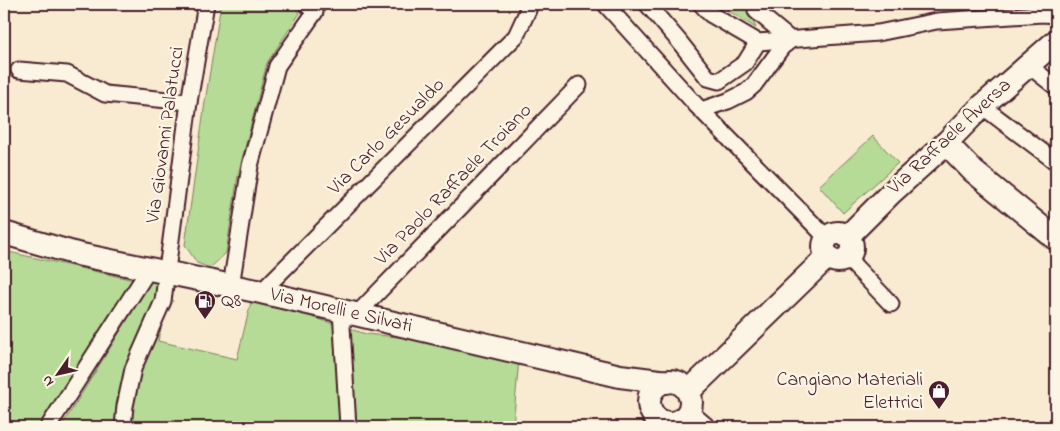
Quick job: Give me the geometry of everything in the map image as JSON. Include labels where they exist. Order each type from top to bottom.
[{"type":"main road","name":"Via Raffaele Aversa","points":[[688,402],[892,192],[982,106],[1056,41]]},
{"type":"main road","points":[[946,142],[973,171],[1056,238]]},
{"type":"main road","name":"Via Morelli e Silvati","points":[[4,233],[77,254],[261,292],[620,376],[667,382]]},
{"type":"main road","points":[[620,376],[649,404]]},
{"type":"main road","points":[[667,382],[674,382],[684,387],[688,402],[685,417],[680,421],[667,425],[655,417],[649,404],[652,392],[661,384],[667,382]]},
{"type":"street","name":"Via Giovanni Palatucci","points":[[123,427],[133,369],[162,301],[158,271],[189,102],[204,4]]},
{"type":"street","name":"Via Carlo Gesualdo","points":[[261,292],[516,36],[528,10],[526,4]]},
{"type":"street","points":[[605,4],[701,110],[891,304]]},
{"type":"street","points":[[647,4],[708,78],[719,81],[745,63],[758,42]]},
{"type":"street","points":[[701,4],[710,14],[758,42],[878,33],[936,20],[1042,14],[1056,15]]},
{"type":"street","points":[[756,4],[756,11],[791,40]]},
{"type":"street","points":[[231,286],[250,166],[276,66],[314,6]]},
{"type":"street","points":[[701,110],[728,101],[746,92],[754,85],[782,47],[791,40]]},
{"type":"street","points":[[1028,65],[1056,87]]},
{"type":"street","points":[[19,70],[68,74],[104,94],[189,102]]},
{"type":"street","name":"Via Paolo Raffaele Troiano","points":[[349,312],[579,84]]},
{"type":"street","points":[[982,106],[1056,162]]},
{"type":"street","points":[[48,427],[158,271]]},
{"type":"street","points":[[348,427],[349,312]]},
{"type":"street","points":[[688,402],[708,427]]},
{"type":"green space","points":[[221,4],[291,4],[300,13],[267,63],[238,175],[226,253],[210,268],[197,263],[185,245]]},
{"type":"green space","points":[[723,4],[749,4],[756,28],[729,11]]},
{"type":"green space","points":[[873,136],[898,163],[843,213],[819,186]]},
{"type":"green space","points":[[4,251],[134,280],[39,427],[4,427]]},
{"type":"green space","points":[[152,280],[172,281],[158,341],[237,359],[252,298],[366,334],[452,342],[519,359],[513,427],[382,427],[373,425],[373,427],[61,427]]},
{"type":"place","name":"Q8","points":[[205,320]]},
{"type":"place","name":"Cangiano Materiali Elettrici","points":[[939,410]]}]
